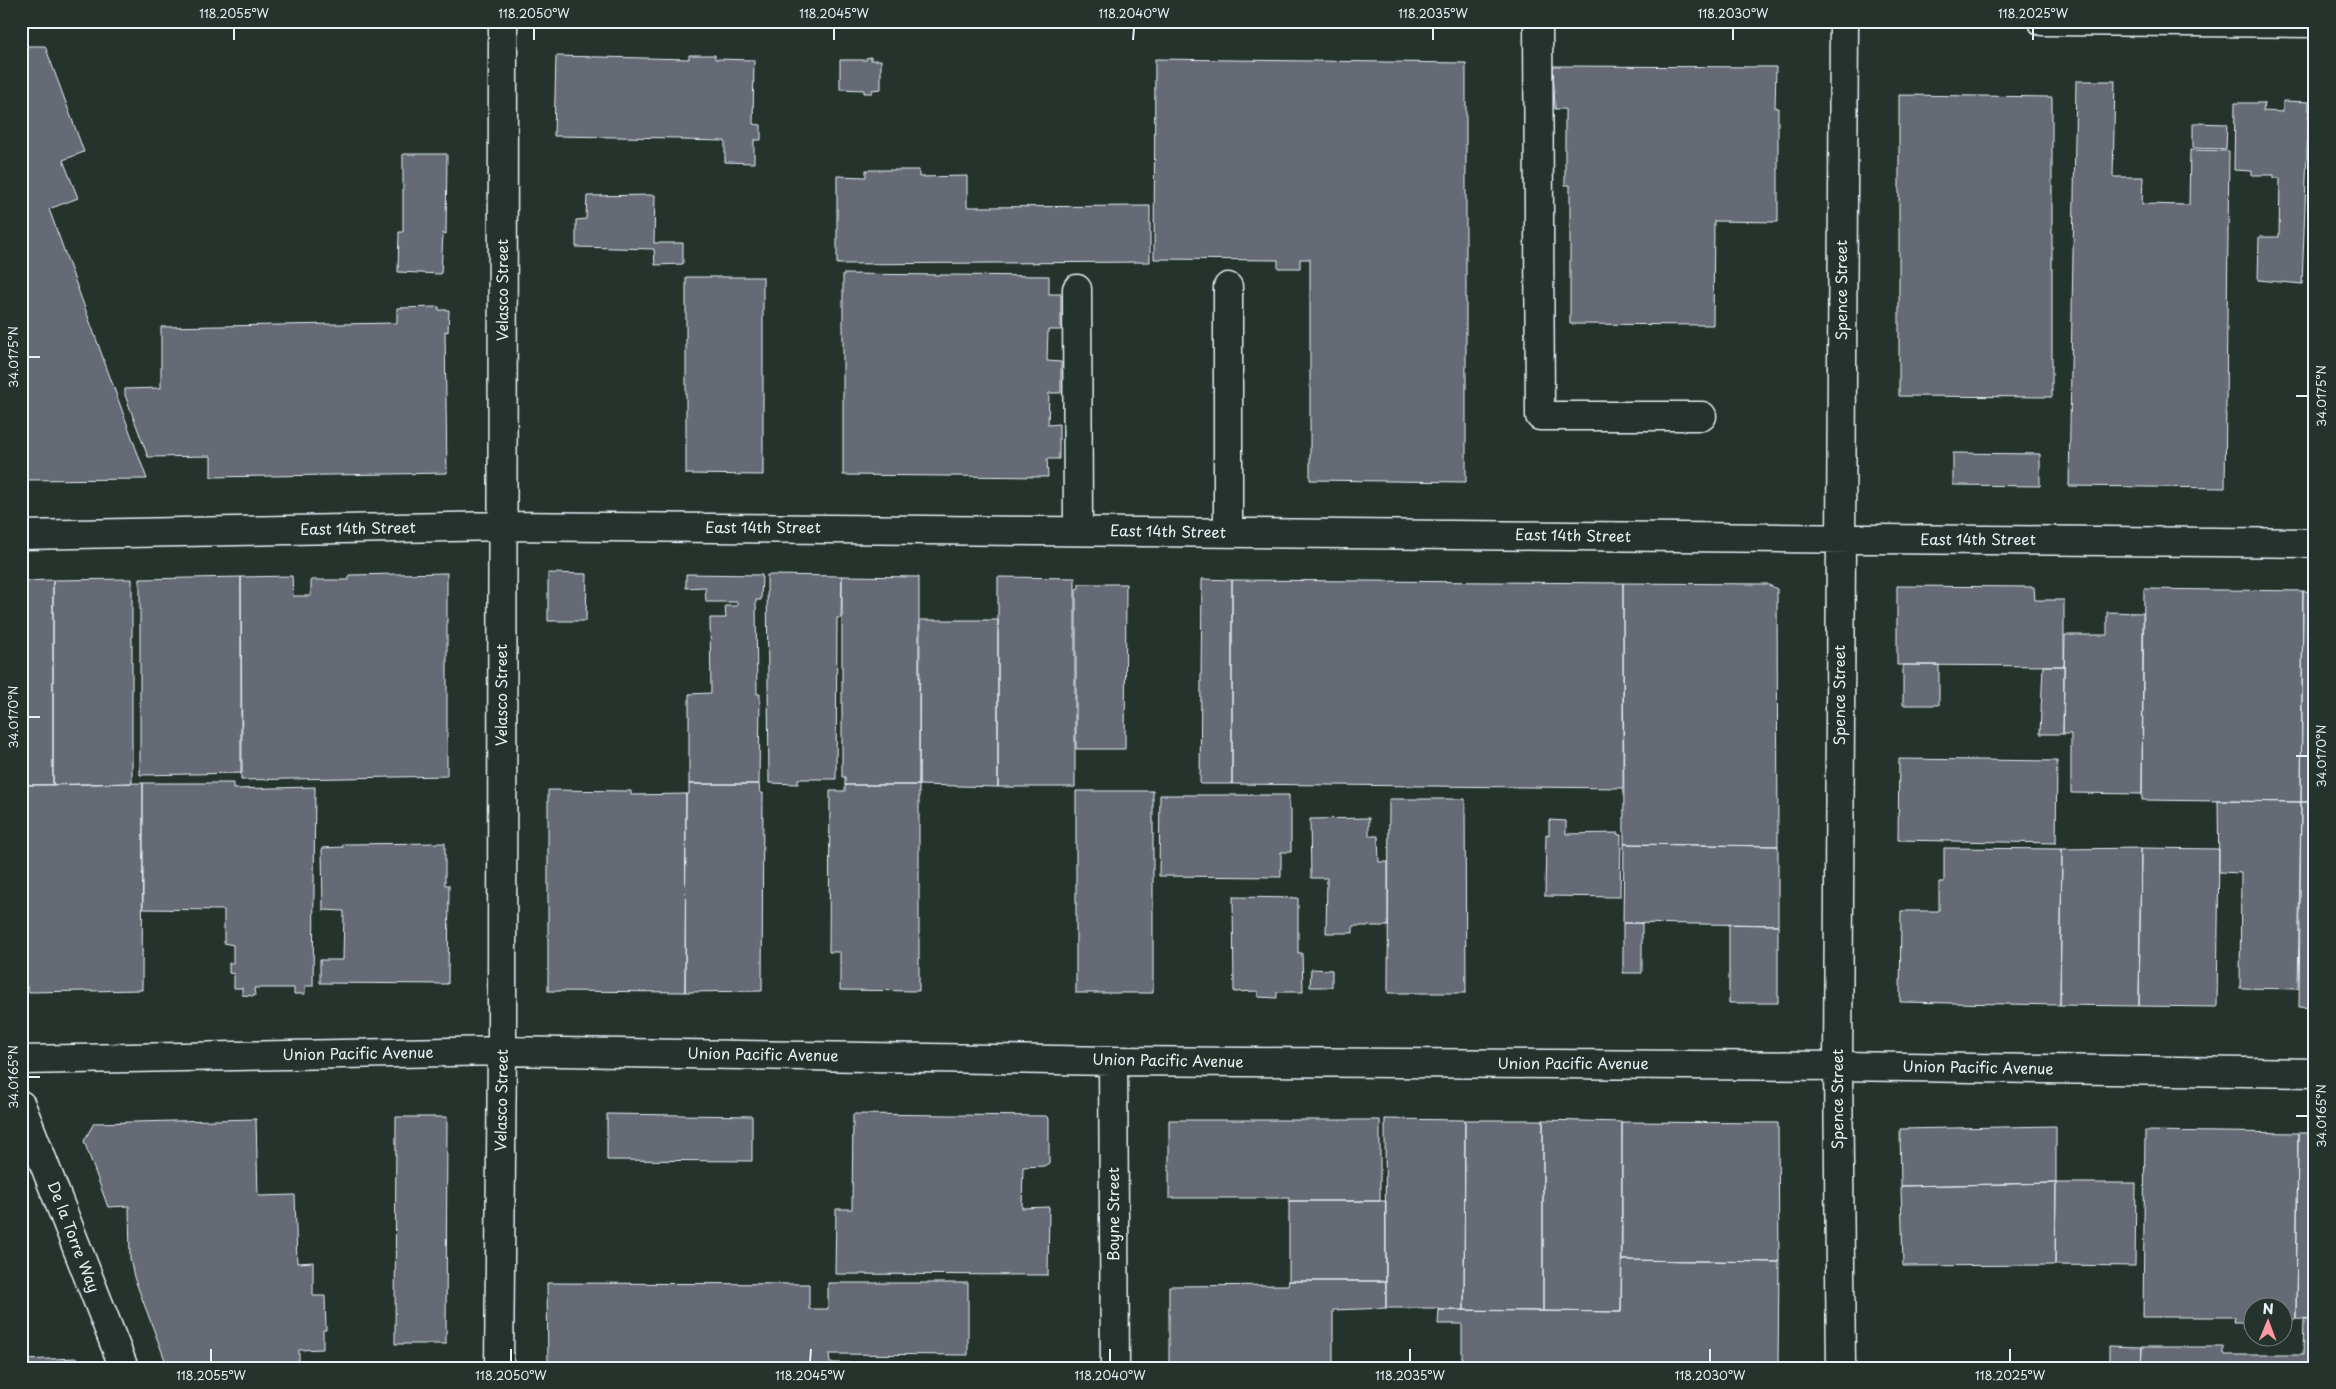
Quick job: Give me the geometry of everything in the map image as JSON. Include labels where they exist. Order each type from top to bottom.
[{"type":"street","name":"Velasco Street","points":[[499,1368],[502,1051],[503,21]]},
{"type":"street","points":[[1538,21],[1540,416],[1702,416]]},
{"type":"street","name":"Spence Street","points":[[1841,1368],[1838,1066],[1844,21]]},
{"type":"street","points":[[2042,21],[2315,24]]},
{"type":"street","points":[[1228,287],[1228,533]]},
{"type":"street","points":[[1077,289],[1078,531]]},
{"type":"street","name":"East 14th Street","points":[[21,535],[502,526],[2315,542]]},
{"type":"street","name":"Union Pacific Avenue","points":[[21,1060],[502,1051],[1112,1061],[1838,1066],[2315,1073]]},
{"type":"street","name":"Boyne Street","points":[[1112,1061],[1115,1368]]},
{"type":"street","name":"De la Torre Way","points":[[21,1105],[124,1368]]},
{"type":"building","points":[[21,46],[45,46],[84,152],[63,160],[78,198],[49,209],[147,479],[21,480]]},
{"type":"building","points":[[689,55],[715,55],[715,59],[754,60],[753,124],[761,125],[761,140],[754,140],[754,163],[725,162],[725,141],[680,140],[680,138],[554,136],[556,56],[689,59]]},
{"type":"building","points":[[871,57],[871,60],[881,60],[881,89],[872,90],[872,93],[864,93],[864,90],[840,89],[840,60],[866,60],[866,58]]},
{"type":"building","points":[[1155,59],[1466,63],[1466,482],[1310,480],[1310,259],[1300,259],[1300,268],[1278,268],[1278,260],[1154,259]]},
{"type":"building","points":[[1553,66],[1776,67],[1775,108],[1778,108],[1778,222],[1714,221],[1713,325],[1570,324],[1570,185],[1565,185],[1565,109],[1555,109]]},
{"type":"building","points":[[2076,81],[2115,81],[2113,177],[2143,177],[2142,204],[2189,205],[2190,150],[2229,151],[2225,488],[2069,486]]},
{"type":"building","points":[[1899,95],[2052,97],[2052,397],[1899,396]]},
{"type":"building","points":[[2283,101],[2309,102],[2302,284],[2258,280],[2259,237],[2279,237],[2280,178],[2274,178],[2274,175],[2252,175],[2252,171],[2234,170],[2235,103],[2264,103],[2263,111],[2283,112]]},
{"type":"building","points":[[2193,123],[2227,124],[2226,149],[2193,148]]},
{"type":"building","points":[[403,154],[447,154],[446,234],[443,233],[441,274],[398,272],[399,232],[403,232]]},
{"type":"building","points":[[866,170],[919,170],[919,177],[967,176],[967,207],[1150,206],[1150,262],[837,264],[837,176],[866,177]]},
{"type":"building","points":[[655,195],[654,243],[683,243],[683,264],[655,265],[654,249],[576,247],[576,220],[586,219],[587,196]]},
{"type":"building","points":[[2309,239],[2315,240],[2315,257],[2309,256]]},
{"type":"building","points":[[843,274],[1049,276],[1049,294],[1061,294],[1061,330],[1048,330],[1047,361],[1061,362],[1061,393],[1049,393],[1048,425],[1059,424],[1059,459],[1047,459],[1048,477],[843,475]]},
{"type":"building","points":[[686,277],[763,277],[763,475],[686,474]]},
{"type":"building","points":[[439,307],[439,310],[449,310],[448,332],[445,331],[447,473],[211,477],[211,456],[148,457],[125,395],[125,389],[161,388],[161,327],[397,323],[397,308]]},
{"type":"building","points":[[1953,453],[2040,454],[2040,486],[1953,485]]},
{"type":"building","points":[[447,573],[447,776],[241,780],[241,577],[292,576],[293,596],[311,596],[311,580],[349,580],[349,575]]},
{"type":"building","points":[[548,573],[587,574],[586,621],[548,621]]},
{"type":"building","points":[[686,574],[762,575],[761,600],[756,600],[757,694],[760,694],[759,784],[689,784],[689,694],[711,693],[710,618],[726,618],[725,606],[737,606],[737,602],[706,602],[705,587],[686,588]]},
{"type":"building","points":[[767,575],[842,576],[841,618],[837,618],[836,779],[798,779],[798,784],[769,783]]},
{"type":"building","points":[[842,576],[919,577],[919,785],[845,785],[845,777],[842,777]]},
{"type":"building","points":[[241,577],[242,773],[140,775],[140,579]]},
{"type":"building","points":[[998,577],[1075,578],[1075,787],[998,787]]},
{"type":"building","points":[[132,579],[132,783],[53,785],[53,580]]},
{"type":"building","points":[[1202,579],[1232,580],[1232,784],[1200,784]]},
{"type":"building","points":[[53,580],[53,785],[21,785],[21,581]]},
{"type":"building","points":[[1232,580],[1623,583],[1623,788],[1232,784]]},
{"type":"building","points":[[1623,583],[1767,584],[1777,589],[1778,846],[1624,844]]},
{"type":"building","points":[[1079,584],[1126,584],[1125,749],[1076,749],[1076,589],[1079,588]]},
{"type":"building","points":[[1897,586],[2034,587],[2035,600],[2064,600],[2064,666],[1897,665]]},
{"type":"building","points":[[2144,589],[2303,591],[2301,802],[2142,800]]},
{"type":"building","points":[[2303,591],[2315,592],[2315,802],[2301,802]]},
{"type":"building","points":[[2107,612],[2143,613],[2142,794],[2071,793],[2071,734],[2063,734],[2065,635],[2107,635]]},
{"type":"building","points":[[920,620],[998,620],[998,787],[919,785]]},
{"type":"building","points":[[1903,665],[1939,665],[1939,705],[1903,705]]},
{"type":"building","points":[[2043,666],[2064,666],[2063,734],[2040,734]]},
{"type":"building","points":[[1899,759],[2057,761],[2056,843],[1898,840]]},
{"type":"building","points":[[143,783],[233,783],[233,789],[315,787],[313,986],[305,986],[305,994],[294,994],[294,988],[254,988],[255,996],[242,995],[242,988],[234,988],[234,974],[229,973],[229,963],[233,963],[233,945],[224,943],[224,910],[143,909]]},
{"type":"building","points":[[143,783],[142,990],[29,992],[21,973],[21,785]]},
{"type":"building","points":[[689,784],[759,784],[760,793],[763,793],[762,991],[685,992],[686,794],[689,794]]},
{"type":"building","points":[[845,785],[919,785],[919,991],[840,990],[840,952],[829,952],[830,791],[845,791]]},
{"type":"building","points":[[548,790],[631,791],[631,795],[686,794],[685,992],[548,991]]},
{"type":"building","points":[[1076,791],[1153,791],[1153,993],[1076,993]]},
{"type":"building","points":[[1160,795],[1289,795],[1289,809],[1291,809],[1291,852],[1281,852],[1281,877],[1159,876]]},
{"type":"building","points":[[1389,799],[1465,799],[1466,993],[1388,993]]},
{"type":"building","points":[[2218,801],[2301,802],[2298,989],[2240,988],[2241,873],[2219,872]]},
{"type":"building","points":[[2301,802],[2315,802],[2315,1008],[2299,1007]]},
{"type":"building","points":[[1369,818],[1369,836],[1378,836],[1379,862],[1388,862],[1388,926],[1353,926],[1353,933],[1326,933],[1327,878],[1311,878],[1310,819]]},
{"type":"building","points":[[1549,820],[1566,821],[1566,834],[1618,833],[1618,835],[1621,835],[1620,897],[1545,896],[1546,834],[1549,835]]},
{"type":"building","points":[[445,843],[445,885],[449,885],[448,984],[320,983],[320,960],[343,960],[344,911],[323,910],[322,848],[343,847],[343,844]]},
{"type":"building","points":[[1624,844],[1778,846],[1778,925],[1623,923]]},
{"type":"building","points":[[1944,848],[2062,849],[2060,1005],[1900,1002],[1901,911],[1939,911],[1939,882],[1944,882]]},
{"type":"building","points":[[2141,848],[2139,1006],[2060,1005],[2062,849]]},
{"type":"building","points":[[2141,848],[2219,849],[2217,1007],[2139,1006]]},
{"type":"building","points":[[1233,897],[1298,898],[1298,953],[1302,953],[1303,992],[1277,992],[1277,998],[1258,997],[1258,991],[1234,992]]},
{"type":"building","points":[[1623,923],[1642,923],[1642,973],[1623,973]]},
{"type":"building","points":[[1729,924],[1778,925],[1778,1003],[1729,1003]]},
{"type":"building","points":[[1311,969],[1332,970],[1332,987],[1310,987]]},
{"type":"building","points":[[607,1114],[752,1116],[752,1161],[607,1160]]},
{"type":"building","points":[[853,1114],[1046,1116],[1049,1119],[1049,1163],[1044,1166],[1023,1167],[1022,1208],[1049,1207],[1048,1275],[835,1274],[836,1209],[852,1209]]},
{"type":"building","points":[[396,1117],[447,1117],[446,1344],[395,1344]]},
{"type":"building","points":[[256,1119],[258,1196],[295,1195],[297,1263],[313,1262],[313,1296],[325,1296],[326,1330],[323,1330],[323,1349],[299,1350],[299,1361],[296,1361],[296,1363],[252,1364],[253,1368],[168,1368],[134,1277],[130,1258],[129,1206],[108,1207],[84,1141],[94,1123]]},
{"type":"building","points":[[1385,1119],[1465,1120],[1464,1310],[1386,1308]]},
{"type":"building","points":[[1169,1120],[1380,1120],[1380,1201],[1289,1201],[1289,1198],[1169,1198]]},
{"type":"building","points":[[1465,1120],[1543,1120],[1543,1311],[1464,1310]]},
{"type":"building","points":[[1543,1120],[1622,1122],[1621,1312],[1543,1311]]},
{"type":"building","points":[[1622,1122],[1778,1123],[1779,1262],[1622,1260]]},
{"type":"building","points":[[2056,1126],[2056,1183],[1901,1186],[1900,1129]]},
{"type":"building","points":[[2145,1131],[2298,1133],[2296,1318],[2294,1319],[2294,1296],[2244,1296],[2244,1329],[2243,1322],[2234,1322],[2235,1317],[2143,1317]]},
{"type":"building","points":[[2298,1133],[2315,1133],[2315,1319],[2296,1318]]},
{"type":"building","points":[[2056,1183],[2136,1183],[2135,1266],[2055,1265]]},
{"type":"building","points":[[2056,1183],[2055,1265],[1903,1266],[1901,1186]]},
{"type":"building","points":[[1289,1201],[1386,1201],[1386,1281],[1289,1281]]},
{"type":"building","points":[[1622,1260],[1779,1262],[1778,1368],[1462,1368],[1462,1324],[1438,1324],[1439,1310],[1621,1312]]},
{"type":"building","points":[[1289,1281],[1386,1281],[1386,1308],[1333,1310],[1333,1368],[1169,1368],[1169,1286],[1288,1285]]},
{"type":"building","points":[[547,1283],[809,1284],[809,1309],[828,1309],[828,1283],[968,1283],[968,1355],[829,1354],[830,1363],[1048,1364],[1048,1368],[548,1368]]},
{"type":"building","points":[[2304,1319],[2315,1319],[2315,1368],[2141,1368],[2142,1347],[2223,1347],[2223,1355],[2303,1355]]},
{"type":"building","points":[[2109,1346],[2142,1347],[2141,1368],[2109,1368]]},
{"type":"building","points":[[78,1358],[78,1368],[21,1368],[21,1360]]}]
